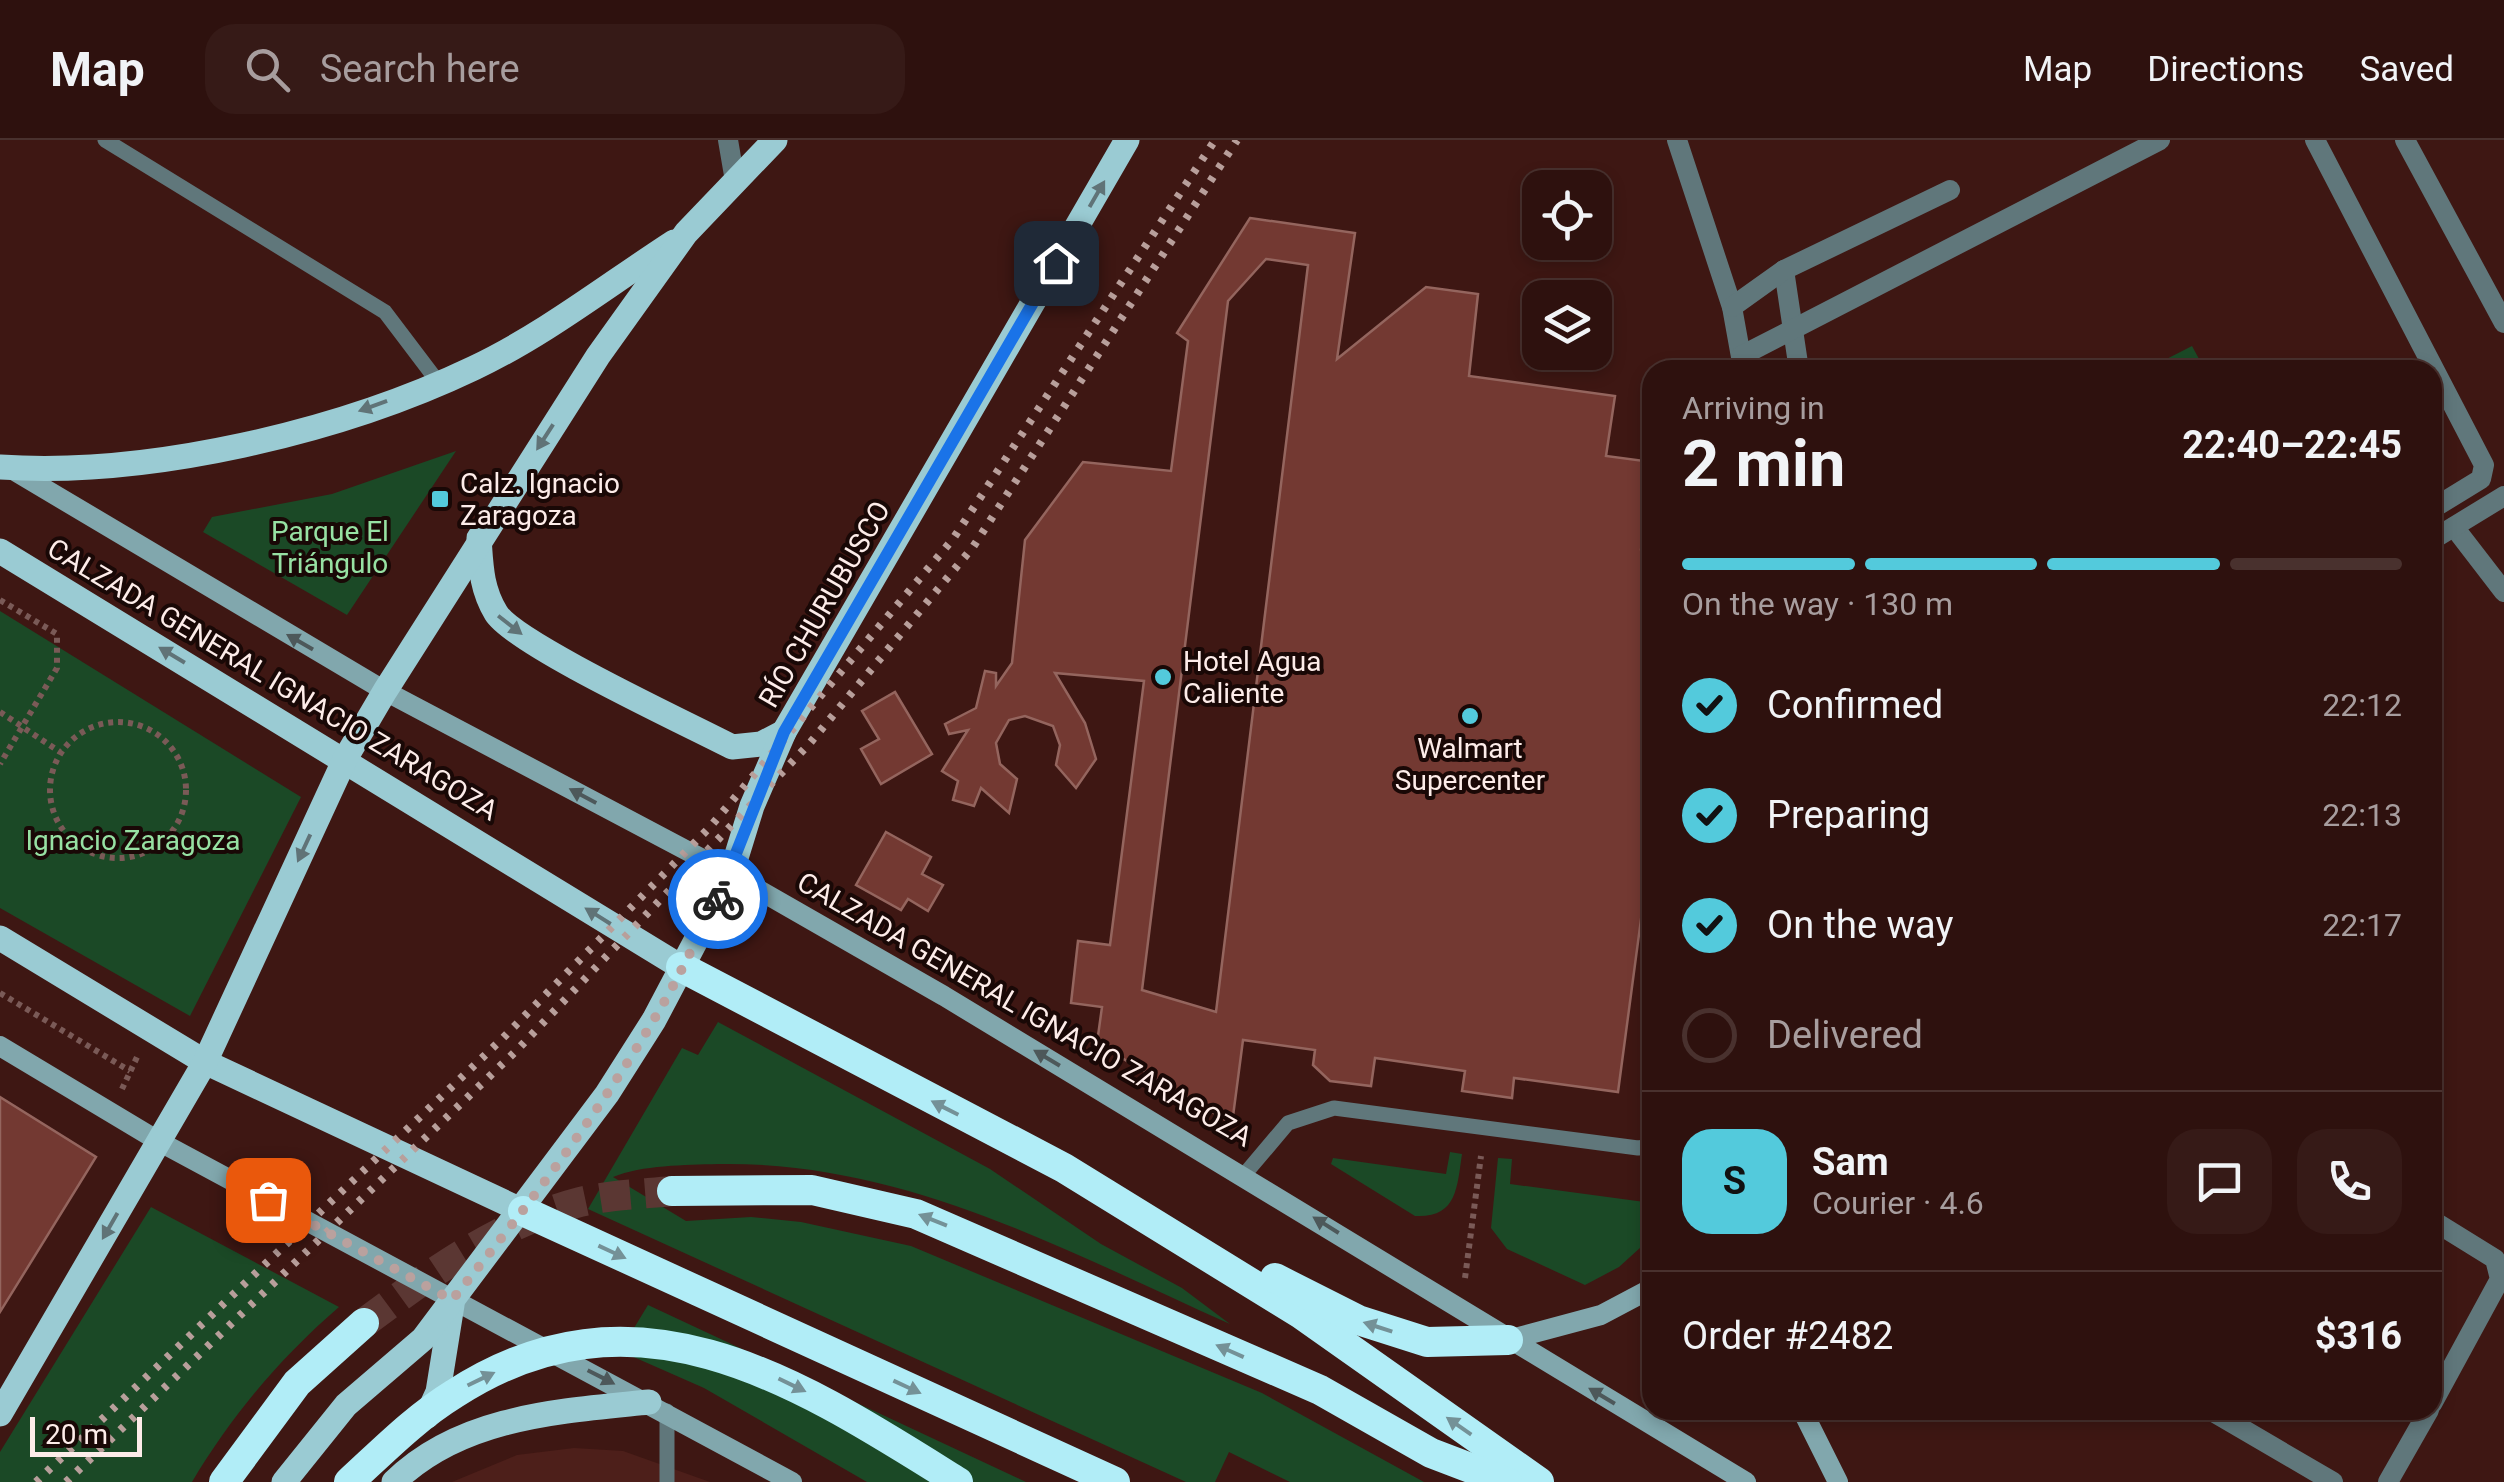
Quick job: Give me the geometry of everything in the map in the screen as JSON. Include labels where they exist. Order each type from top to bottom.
[{"type":"highway","name":"CALZADA GENERAL IGNACIO ZARAGOZA","points":[[681,967],[1064,1168],[1301,1314],[1539,1482]]},
{"type":"highway","points":[[1064,1168],[1358,1320],[1427,1342],[1508,1340]]},
{"type":"highway","points":[[672,1190],[812,1190],[916,1214],[1320,1390],[1431,1453],[1507,1482]]},
{"type":"highway","points":[[523,1211],[1115,1482]]},
{"type":"highway","points":[[224,1482],[296,1383],[364,1323]]},
{"type":"highway","points":[[349,1482],[426,1413],[493,1373],[568,1349],[646,1341],[719,1354],[766,1372],[958,1482]]},
{"type":"main road","points":[[0,1414],[205,1062],[345,760],[385,691],[598,356],[686,234],[775,140]]},
{"type":"main road","name":"RÍO CHURUBUSCO","points":[[284,1482],[346,1405],[423,1339],[523,1211],[607,1094],[654,1020],[731,874],[752,806],[784,732],[1127,140]]},
{"type":"main road","points":[[3,466],[88,468],[239,445],[327,423],[475,368],[686,234]]},
{"type":"main road","name":"CALZADA GENERAL IGNACIO ZARAGOZA","points":[[3,466],[385,691],[731,874],[1244,1175],[1642,1420]]},
{"type":"main road","points":[[479,538],[482,586],[490,602],[498,617],[532,642],[732,747],[761,744],[784,732]]},
{"type":"main road","name":"CALZADA GENERAL IGNACIO ZARAGOZA","points":[[0,551],[681,967]]},
{"type":"main road","points":[[0,938],[205,1062],[523,1211]]},
{"type":"main road","points":[[0,1046],[160,1142],[658,1406],[792,1482]]},
{"type":"main road","points":[[1508,1340],[1602,1315],[1642,1293]]},
{"type":"main road","points":[[396,1480],[438,1392],[452,1300]]},
{"type":"main road","points":[[396,1480],[436,1450],[505,1422],[658,1406]]},
{"type":"main road","name":"CALZADA GENERAL IGNACIO ZARAGOZA","points":[[1642,1420],[1746,1482]]},
{"type":"main road","points":[[1807,1420],[1838,1482]]},
{"type":"street","points":[[728,140],[735,181]]},
{"type":"street","points":[[1678,140],[1732,307],[1741,360]]},
{"type":"street","points":[[1747,360],[2160,140]]},
{"type":"street","points":[[2315,140],[2429,360]]},
{"type":"street","points":[[2405,140],[2504,323]]},
{"type":"street","points":[[1732,307],[1784,270],[1950,190]]},
{"type":"street","points":[[1784,270],[1797,360]]},
{"type":"street","points":[[2442,384],[2484,465],[2481,479],[2442,503]]},
{"type":"street","points":[[2442,534],[2504,496]]},
{"type":"street","points":[[2454,527],[2504,592]]},
{"type":"street","points":[[2442,1226],[2495,1258],[2500,1279],[2442,1387]]},
{"type":"street","points":[[2227,1420],[2333,1482]]},
{"type":"street","points":[[2388,1482],[2424,1420]]},
{"type":"lane","points":[[105,140],[385,312],[438,382]]},
{"type":"lane","points":[[1244,1175],[1288,1123],[1310,1112],[1334,1108],[1642,1147]]},
{"type":"lane","points":[[658,1406],[667,1482]]},
{"type":"path","points":[[0,600],[57,634],[57,668],[0,764]]},
{"type":"path","points":[[0,712],[60,752]]},
{"type":"path","points":[[121,721],[144,726],[164,739],[179,757],[186,802],[178,823],[164,840],[135,855],[102,856],[82,848],[65,834],[54,815],[51,772],[60,752],[76,734],[98,724],[121,721]]},
{"type":"path","points":[[0,992],[130,1072]]},
{"type":"path","points":[[110,1112],[150,1029]]},
{"type":"path","points":[[1461,1309],[1481,1156]]},
{"type":"shaded area","points":[[574,1448],[623,1451],[710,1482],[452,1482],[517,1455]]},
{"type":"green space","points":[[2192,346],[2200,360],[2165,360]]},
{"type":"green space","name":"Parque El Triángulo","points":[[456,451],[347,615],[203,532],[212,517],[332,494]]},
{"type":"green space","name":"Ignacio Zaragoza","points":[[0,611],[301,797],[190,1016],[0,908]]},
{"type":"green space","points":[[718,1022],[990,1169],[1101,1244],[1182,1288],[1230,1324],[982,1215],[853,1177],[787,1167],[718,1164],[650,1168],[613,1177],[686,1221],[751,1217],[801,1222],[911,1246],[1262,1393],[1424,1482],[1290,1482],[1229,1452],[1215,1482],[1186,1482],[588,1209],[682,1048],[698,1055]]},
{"type":"green space","points":[[1450,1152],[1462,1154],[1456,1189],[1447,1206],[1429,1215],[1415,1216],[1331,1164],[1333,1158],[1446,1174]]},
{"type":"green space","points":[[1498,1158],[1512,1159],[1510,1184],[1642,1202],[1642,1246],[1619,1267],[1585,1285],[1507,1249],[1491,1228]]},
{"type":"green space","points":[[151,1207],[339,1307],[258,1388],[192,1482],[0,1482],[0,1452]]},
{"type":"green space","points":[[648,1305],[1026,1482],[867,1482],[704,1388],[620,1351]]},
{"type":"building","name":"Walmart Supercenter","points":[[1250,218],[1355,233],[1337,359],[1426,287],[1478,294],[1469,376],[1615,396],[1606,456],[1642,461],[1642,912],[1618,1092],[1514,1078],[1512,1098],[1462,1091],[1465,1071],[1375,1058],[1371,1086],[1330,1081],[1313,1065],[1315,1050],[1243,1040],[1232,1124],[1097,1043],[1102,1007],[1071,1003],[1078,941],[1110,945],[1144,681],[1055,673],[1085,723],[1096,759],[1076,788],[1056,765],[1060,745],[1053,726],[1025,716],[1009,720],[996,743],[1000,764],[1017,779],[1009,813],[981,788],[974,806],[953,800],[958,781],[942,771],[968,730],[949,734],[945,724],[976,708],[985,671],[996,673],[996,686],[1012,663],[1025,540],[1083,462],[1171,471],[1188,341],[1177,333]],"holes":[[[1266,259],[1308,265],[1216,1012],[1142,990],[1228,301]]]},
{"type":"building","points":[[895,692],[932,754],[881,784],[861,749],[879,739],[862,711]]},
{"type":"building","points":[[886,832],[931,857],[922,874],[943,885],[928,911],[908,899],[901,910],[856,885]]},
{"type":"building","points":[[0,1097],[96,1157],[0,1312]]},
{"type":"tunnel","points":[[364,1323],[440,1269],[521,1223],[591,1200],[672,1191]]},
{"type":"railway","points":[[36,1482],[503,1038],[710,827],[953,539],[1215,140]]},
{"type":"railway","points":[[66,1482],[517,1050],[810,743],[973,547],[1237,140]]},
{"type":"way so far","points":[[268,1200],[452,1300],[523,1211],[607,1094],[654,1020],[718,899]]},
{"type":"place","name":"Calz. Ignacio Zaragoza","points":[[440,499]]},
{"type":"place","name":"Hotel Agua Caliente","points":[[1163,677]]},
{"type":"place","name":"Walmart Supercenter","points":[[1470,716]]},
{"type":"route","points":[[718,899],[784,732],[1056,263]]}]
